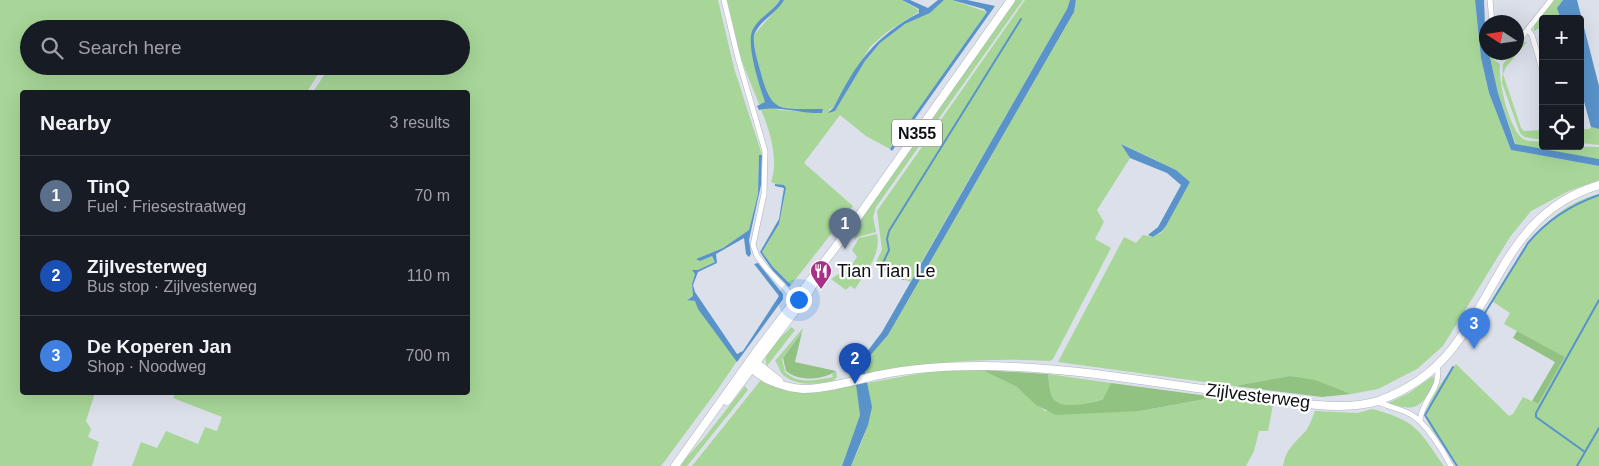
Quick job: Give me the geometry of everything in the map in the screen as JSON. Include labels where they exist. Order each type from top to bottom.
[{"type":"main road","name":"N355","points":[[675,466],[798,302],[1011,0]]},
{"type":"main road","name":"Zijlvesterweg","points":[[752,364],[767,379],[806,389],[934,367],[1016,366],[1287,401],[1351,406],[1377,401],[1404,389],[1428,374],[1452,349],[1512,250],[1526,231],[1559,203],[1599,185]]},
{"type":"street","points":[[724,0],[738,58],[766,151],[764,194],[753,245],[757,256],[767,269],[798,302]]},
{"type":"street","points":[[1490,0],[1491,15]]},
{"type":"street","points":[[1524,35],[1551,0]]},
{"type":"street","points":[[1528,30],[1532,35],[1539,60]]},
{"type":"street","points":[[1420,420],[1422,408],[1438,384],[1437,365]]},
{"type":"street","points":[[1377,401],[1386,407],[1409,413],[1420,420],[1451,466]]},
{"type":"street","points":[[1409,413],[1422,408]]},
{"type":"green space","points":[[0,0],[718,0],[734,68],[762,155],[759,155],[758,194],[749,230],[723,248],[696,259],[712,256],[715,262],[698,270],[692,270],[695,274],[692,284],[693,296],[687,299],[695,301],[737,361],[661,466],[132,466],[141,442],[157,448],[166,431],[198,444],[205,427],[217,431],[222,417],[173,398],[174,395],[470,395],[470,90],[314,90],[324,75],[470,75],[470,20],[20,20],[20,75],[317,75],[308,90],[20,90],[20,395],[94,395],[86,421],[91,429],[88,437],[99,442],[92,466],[0,466]]},
{"type":"green space","points":[[727,0],[780,0],[753,30],[752,53],[765,102],[761,105],[741,59]]},
{"type":"green space","points":[[784,0],[902,0],[920,11],[887,32],[870,47],[834,107],[828,110],[835,111],[865,61],[880,43],[905,24],[930,13],[944,0],[952,0],[987,12],[890,149],[866,136],[840,115],[804,163],[853,206],[791,285],[773,267],[762,252],[779,224],[786,188],[771,182],[774,155],[761,110],[768,107],[780,110],[819,113],[823,110],[792,109],[776,105],[771,101],[763,84],[755,51],[754,35]]},
{"type":"green space","points":[[1015,0],[1023,0],[876,207],[873,217],[876,232],[854,240],[860,219]]},
{"type":"green space","points":[[1025,0],[1070,0],[1067,9],[910,282],[874,266],[882,250],[877,211]]},
{"type":"green space","points":[[1076,0],[1475,0],[1479,60],[1481,60],[1489,93],[1511,150],[1599,166],[1599,180],[1569,191],[1531,211],[1510,237],[1443,346],[1417,369],[1378,389],[1351,394],[1323,384],[1290,376],[1234,386],[1058,362],[1124,237],[1136,243],[1143,235],[1153,237],[1162,232],[1190,182],[1176,170],[1122,144],[1130,158],[1097,210],[1104,222],[1095,239],[1111,248],[1053,359],[1050,361],[981,360],[913,366],[868,374],[864,372],[866,361],[888,335],[1074,12]]},
{"type":"green space","points":[[1554,0],[1563,0],[1557,8],[1559,15],[1542,15]]},
{"type":"green space","points":[[1539,19],[1539,28],[1534,31],[1534,25]]},
{"type":"green space","points":[[1491,60],[1500,64],[1503,93],[1513,125],[1523,139],[1539,142],[1539,149],[1516,145],[1498,93]]},
{"type":"green space","points":[[1507,60],[1512,60],[1503,74],[1521,128],[1524,131],[1539,130],[1539,139],[1524,137],[1520,133],[1502,83],[1503,64]]},
{"type":"green space","points":[[1591,127],[1599,129],[1599,145],[1584,143],[1584,129]]},
{"type":"green space","points":[[1584,147],[1599,147],[1599,159],[1546,150],[1584,150]]},
{"type":"green space","points":[[1599,194],[1599,466],[1458,466],[1433,431],[1427,419],[1432,399],[1456,364],[1509,416],[1513,414],[1523,397],[1538,404],[1565,357],[1504,324],[1510,313],[1492,301],[1523,251],[1548,222],[1563,210]]},
{"type":"green space","points":[[877,234],[878,242],[875,256],[855,289],[850,286],[846,290],[831,279],[851,266],[857,257],[852,250],[859,238]]},
{"type":"green space","points":[[791,327],[795,330],[767,366],[766,360],[769,350]]},
{"type":"green space","points":[[803,328],[782,359],[785,372],[796,379],[808,380],[833,377],[832,374],[836,371],[837,377],[833,381],[814,384],[801,383],[789,379],[781,372],[775,361]]},
{"type":"green space","points":[[1517,331],[1565,357],[1538,404],[1532,401],[1555,362],[1513,338]]},
{"type":"green space","points":[[802,332],[795,362],[836,371],[818,378],[804,378],[791,375],[786,371],[783,358]]},
{"type":"green space","points":[[939,370],[982,370],[1017,387],[1045,411],[1140,411],[1216,397],[1273,405],[1268,431],[1259,431],[1254,451],[1246,466],[851,466],[864,435],[869,416],[870,406],[867,383]]},
{"type":"green space","points":[[982,370],[1048,374],[1053,398],[1057,402],[1069,405],[1092,403],[1103,399],[1111,383],[1216,397],[1140,411],[1056,415],[1036,405],[1017,387]]},
{"type":"green space","points":[[1048,374],[1111,383],[1106,396],[1095,402],[1079,405],[1063,404],[1053,398]]},
{"type":"green space","points":[[1290,376],[1315,380],[1351,394],[1322,397],[1234,386]]},
{"type":"green space","points":[[1433,376],[1435,381],[1426,397],[1417,406],[1405,407],[1388,403],[1409,393]]},
{"type":"green space","points":[[761,380],[798,390],[830,389],[857,385],[860,415],[842,466],[692,466]]},
{"type":"green space","points":[[745,386],[748,390],[687,466],[679,466],[704,438]]},
{"type":"green space","points":[[1372,409],[1399,418],[1415,428],[1444,466],[1283,466],[1288,452],[1306,431],[1315,411],[1357,413]]},
{"type":"water","points":[[780,0],[784,0],[760,25],[754,35],[754,44],[764,85],[774,102],[780,106],[796,109],[823,109],[822,113],[773,108],[759,110],[757,106],[765,102],[754,65],[751,36],[756,25]]},
{"type":"water","points":[[902,0],[910,0],[928,8],[938,0],[944,0],[930,13],[905,24],[880,43],[865,61],[835,111],[828,113],[834,107],[850,77],[868,52],[890,31],[919,13],[919,9]]},
{"type":"water","points":[[952,0],[967,0],[995,6],[892,151],[890,149],[987,12],[984,9]]},
{"type":"water","points":[[1070,0],[1076,0],[1074,12],[888,335],[868,358],[864,367],[872,407],[868,425],[851,466],[842,466],[860,415],[854,369],[882,332],[1067,9]]},
{"type":"water","points":[[1475,0],[1484,0],[1485,15],[1479,15],[1479,39]]},
{"type":"water","points":[[1563,0],[1577,0],[1581,15],[1559,15],[1557,8]]},
{"type":"water","points":[[1584,27],[1599,86],[1599,129],[1591,127],[1584,102]]},
{"type":"water","points":[[1481,60],[1491,60],[1498,93],[1515,144],[1539,148],[1539,150],[1599,159],[1599,166],[1511,150],[1489,93]]},
{"type":"water","points":[[1121,144],[1176,170],[1190,182],[1166,226],[1153,237],[1148,235],[1158,227],[1181,185],[1167,173],[1130,158]]},
{"type":"water","points":[[759,155],[762,155],[761,185],[749,240],[751,254],[749,257],[746,254],[744,238],[716,254],[717,263],[698,272],[693,285],[695,292],[737,354],[743,351],[779,296],[754,264],[758,263],[783,294],[783,299],[737,362],[698,309],[695,301],[687,300],[693,296],[692,284],[695,274],[692,270],[698,270],[715,262],[712,256],[700,261],[696,259],[723,248],[749,230],[758,194]]},
{"type":"water","points":[[775,184],[784,185],[786,188],[779,224],[762,252],[773,267],[791,285],[789,287],[773,271],[760,252],[779,219],[784,188],[775,186]]},
{"type":"waterway","points":[[903,279],[881,267],[889,250],[887,239],[889,231],[1021,19]]},
{"type":"waterway","points":[[1483,316],[1528,243],[1535,235],[1560,214],[1579,203],[1599,195]]},
{"type":"waterway","points":[[1577,466],[1585,452],[1536,417],[1536,413],[1599,300]]},
{"type":"waterway","points":[[1453,367],[1425,415],[1457,466]]},
{"type":"waterway","points":[[1585,452],[1599,428]]},
{"type":"place","name":"TinQ","points":[[845,249]]},
{"type":"place","name":"Tian Tian Le","points":[[821,290]]},
{"type":"place","name":"De Koperen Jan","points":[[1474,349]]},
{"type":"place","name":"Zijlvesterweg","points":[[855,384]]}]
